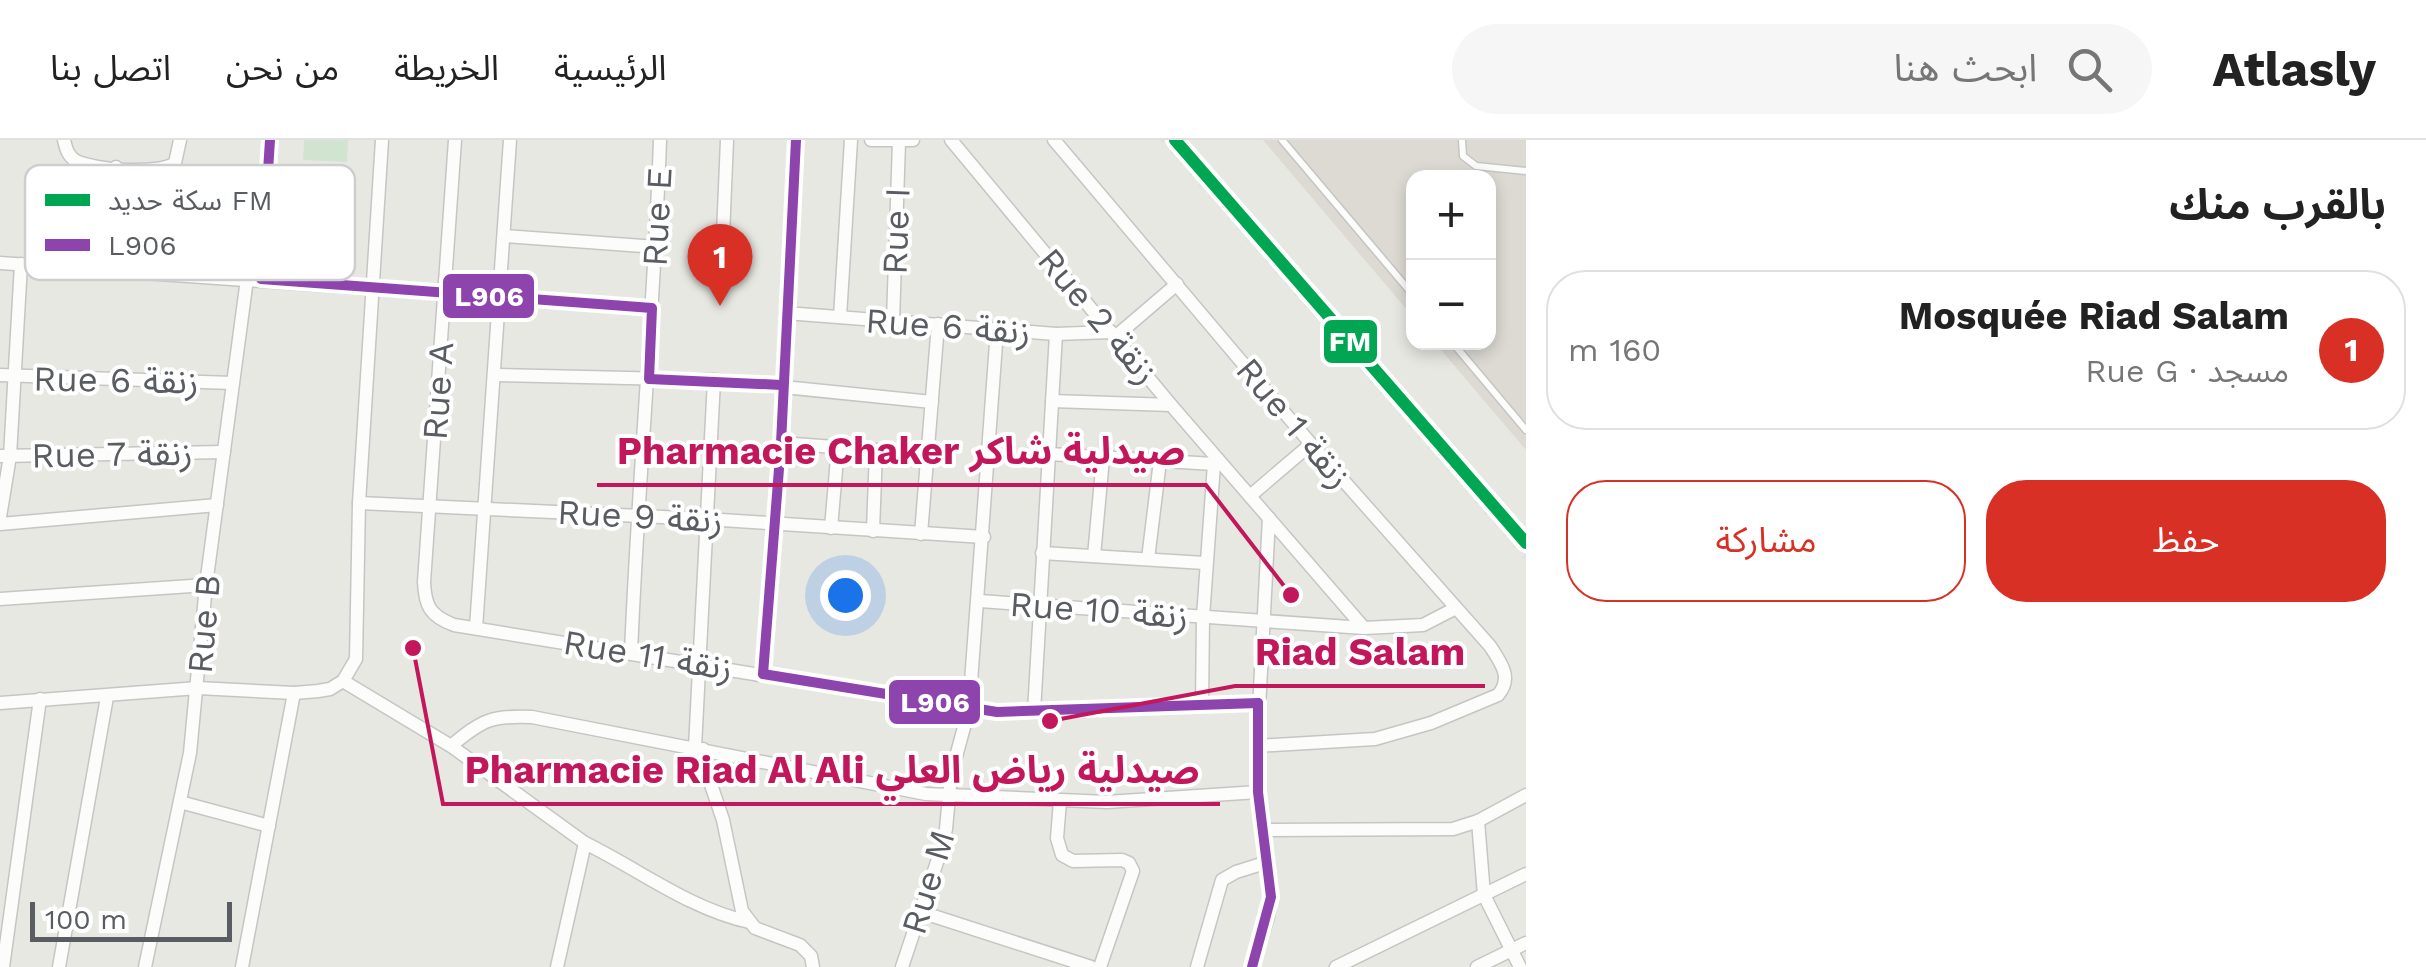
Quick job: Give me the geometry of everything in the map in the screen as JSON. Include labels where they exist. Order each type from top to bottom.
[{"type":"street","points":[[64,140],[74,159],[106,165]]},
{"type":"street","points":[[172,165],[180,140]]},
{"type":"street","points":[[267,165],[270,140]]},
{"type":"street","points":[[0,703],[198,688],[294,694],[330,689],[342,681],[356,659],[358,503],[382,140]]},
{"type":"street","name":"Rue A","points":[[424,582],[455,140]]},
{"type":"street","points":[[476,628],[510,140]]},
{"type":"street","name":"Rue E","points":[[630,653],[636,517],[650,379],[660,140]]},
{"type":"street","points":[[723,235],[726,140]]},
{"type":"street","points":[[763,674],[781,443],[796,140]]},
{"type":"street","points":[[840,317],[851,140]]},
{"type":"street","points":[[871,140],[906,141]]},
{"type":"street","name":"Rue 2 زنقة","points":[[950,140],[1216,462],[1364,628]]},
{"type":"street","name":"Rue 1 زنقة","points":[[1054,140],[1311,444],[1490,646],[1505,673],[1501,692],[1432,723],[1375,739],[1257,746]]},
{"type":"street","name":"Rue I","points":[[893,321],[906,141]]},
{"type":"street","points":[[504,236],[657,247]]},
{"type":"street","points":[[0,263],[25,264]]},
{"type":"street","points":[[21,264],[16,377],[0,521],[217,505]]},
{"type":"street","name":"Rue B","points":[[145,967],[180,802],[198,688],[206,585],[232,382],[254,280]]},
{"type":"street","points":[[267,280],[652,308]]},
{"type":"street","points":[[1113,335],[1177,284]]},
{"type":"street","name":"Rue 6 زنقة","points":[[786,313],[1113,335]]},
{"type":"street","points":[[922,534],[938,324]]},
{"type":"street","name":"Rue M","points":[[902,967],[943,841],[951,775],[969,709],[980,601],[997,330]]},
{"type":"street","points":[[1034,712],[1056,334]]},
{"type":"street","name":"Rue 6 زنقة","points":[[0,375],[232,382]]},
{"type":"street","points":[[496,376],[714,380],[932,402]]},
{"type":"street","points":[[714,380],[699,665],[699,748],[723,820],[740,906],[749,922]]},
{"type":"street","points":[[1052,401],[1171,405]]},
{"type":"street","points":[[781,443],[928,454]]},
{"type":"street","points":[[1250,496],[1311,444]]},
{"type":"street","points":[[831,528],[838,447]]},
{"type":"street","points":[[872,531],[876,450]]},
{"type":"street","name":"Rue 7 زنقة","points":[[5,456],[224,452]]},
{"type":"street","points":[[1048,454],[1216,462],[1205,563],[1202,705]]},
{"type":"street","points":[[1094,556],[1103,458]]},
{"type":"street","points":[[1148,559],[1160,461]]},
{"type":"street","name":"Rue 9 زنقة","points":[[358,503],[984,537]]},
{"type":"street","points":[[1252,967],[1271,897],[1258,792],[1257,746],[1269,518]]},
{"type":"street","points":[[1042,552],[1205,563]]},
{"type":"street","name":"Rue 11 زنقة","points":[[424,582],[424,600],[433,614],[454,625],[969,709],[1034,712],[1258,703]]},
{"type":"street","points":[[0,600],[206,585]]},
{"type":"street","name":"Rue 10 زنقة","points":[[980,601],[1402,629],[1424,625],[1454,609]]},
{"type":"street","points":[[342,681],[451,746],[585,843],[664,889],[722,916],[749,922],[800,944],[811,956],[813,967]]},
{"type":"street","points":[[242,967],[294,694]]},
{"type":"street","points":[[58,967],[107,697]]},
{"type":"street","points":[[3,967],[40,700]]},
{"type":"street","points":[[451,746],[480,722],[503,716],[566,722],[752,762],[949,796],[1107,802],[1258,792]]},
{"type":"street","points":[[1263,830],[1453,830],[1526,795]]},
{"type":"street","points":[[1060,801],[1058,847],[1065,858],[1122,860],[1129,862],[1133,870],[1100,967]]},
{"type":"street","points":[[180,802],[270,826]]},
{"type":"street","points":[[1478,821],[1484,895],[1520,967]]},
{"type":"street","points":[[557,967],[585,843]]},
{"type":"street","points":[[1197,967],[1222,880],[1268,862]]},
{"type":"street","points":[[1336,967],[1526,874]]},
{"type":"street","points":[[920,912],[1090,967]]},
{"type":"street","points":[[1478,967],[1526,943]]},
{"type":"lane","points":[[1282,140],[1406,287]]},
{"type":"lane","points":[[1462,140],[1462,156],[1470,163],[1526,170]]},
{"type":"lane","points":[[1459,350],[1526,430]]},
{"type":"shaded area","points":[[1263,140],[1526,140],[1526,450],[1441,350],[1496,350],[1496,170],[1406,170],[1406,309]]},
{"type":"green space","points":[[304,140],[348,140],[347,162],[303,160]]},
{"type":"railway","points":[[1162,140],[1526,559]]},
{"type":"rail line","name":"FM","points":[[1175,140],[1526,543]]},
{"type":"transit line","name":"L906","points":[[268,165],[270,140]]},
{"type":"transit line","name":"L906","points":[[763,674],[781,443],[796,140]]},
{"type":"transit line","name":"L906","points":[[274,280],[652,308],[649,379],[782,385]]},
{"type":"transit line","name":"L906","points":[[763,674],[997,712],[1258,703]]},
{"type":"transit line","name":"L906","points":[[1252,967],[1271,897],[1258,792],[1258,703]]},
{"type":"place","name":"Mosquée Riad Salam","points":[[720,306]]},
{"type":"place","name":"Pharmacie Chaker صيدلية شاكر","points":[[1291,595]]},
{"type":"place","name":"Pharmacie Riad Al Ali صيدلية رياض العلي","points":[[413,648]]},
{"type":"place","name":"Riad Salam","points":[[1050,721]]}]
